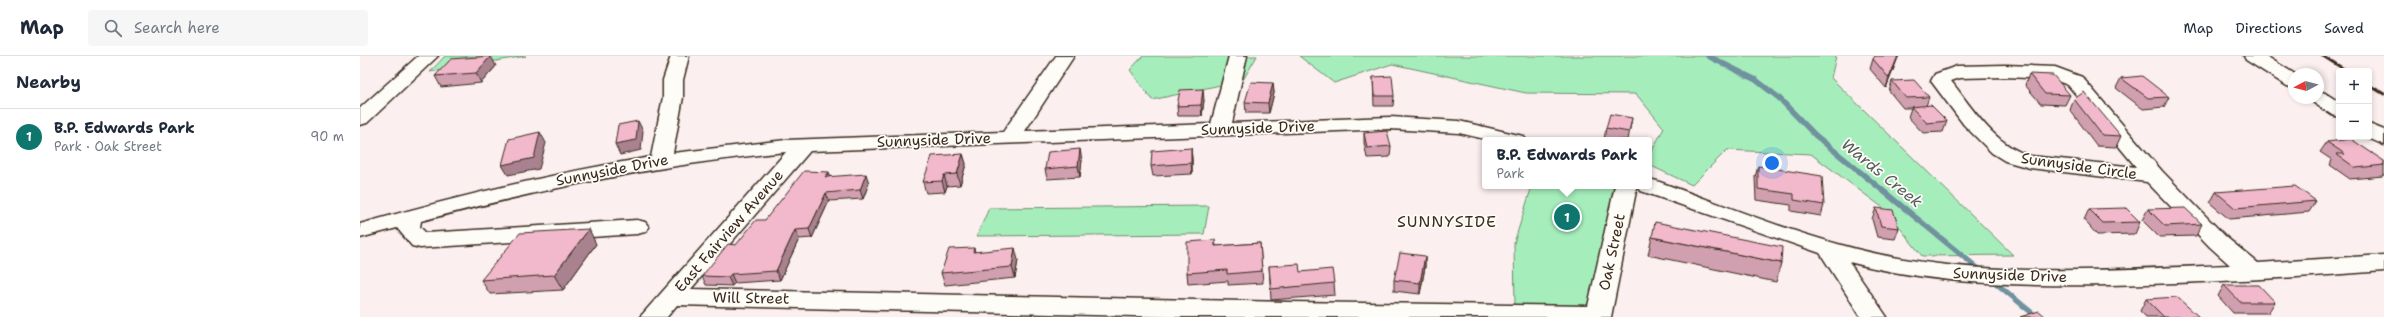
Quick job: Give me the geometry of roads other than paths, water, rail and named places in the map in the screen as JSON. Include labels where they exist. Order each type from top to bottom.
[{"type":"street","points":[[360,119],[429,56]]},
{"type":"street","points":[[661,160],[672,97],[673,80],[680,56]]},
{"type":"street","points":[[1010,137],[1065,56]]},
{"type":"street","points":[[1220,130],[1238,56]]},
{"type":"street","points":[[2253,56],[2288,78]]},
{"type":"street","name":"Sunnyside Circle","points":[[2154,176],[2030,162],[2012,157],[1999,149],[1967,117],[1949,94],[1941,81],[1942,78],[1957,72],[2004,71],[2055,73],[2070,78],[2079,84],[2110,125],[2154,176],[2218,242],[2253,272]]},
{"type":"street","points":[[2324,101],[2336,109]]},
{"type":"street","name":"Sunnyside Drive","points":[[360,231],[513,189],[661,160],[755,148],[1010,137],[1425,123],[1460,127],[1503,137]]},
{"type":"street","points":[[2372,132],[2384,139]]},
{"type":"street","name":"East Fairview Avenue","points":[[653,317],[804,145]]},
{"type":"street","name":"Sunnyside Drive","points":[[1652,187],[1828,248],[1906,267],[1985,277],[2142,277],[2253,272],[2384,263]]},
{"type":"street","name":"Oak Street","points":[[1598,316],[1625,189]]},
{"type":"street","points":[[409,217],[408,229],[420,241],[637,227]]},
{"type":"street","points":[[1828,248],[1874,317]]},
{"type":"street","name":"Will Street","points":[[672,296],[1151,312],[1598,316]]},
{"type":"waterway","name":"Wards Creek","points":[[1708,56],[1756,80],[1779,98],[1815,135],[1981,271]]},
{"type":"waterway","name":"Wards Creek","points":[[1991,279],[2037,317]]},
{"type":"railway","points":[[2323,56],[2342,68]]},
{"type":"railway","points":[[2372,87],[2384,94]]},
{"type":"place","name":"B.P. Edwards Park","points":[[1567,217]]},
{"type":"district","name":"SUNNYSIDE","points":[[1447,221]]}]
